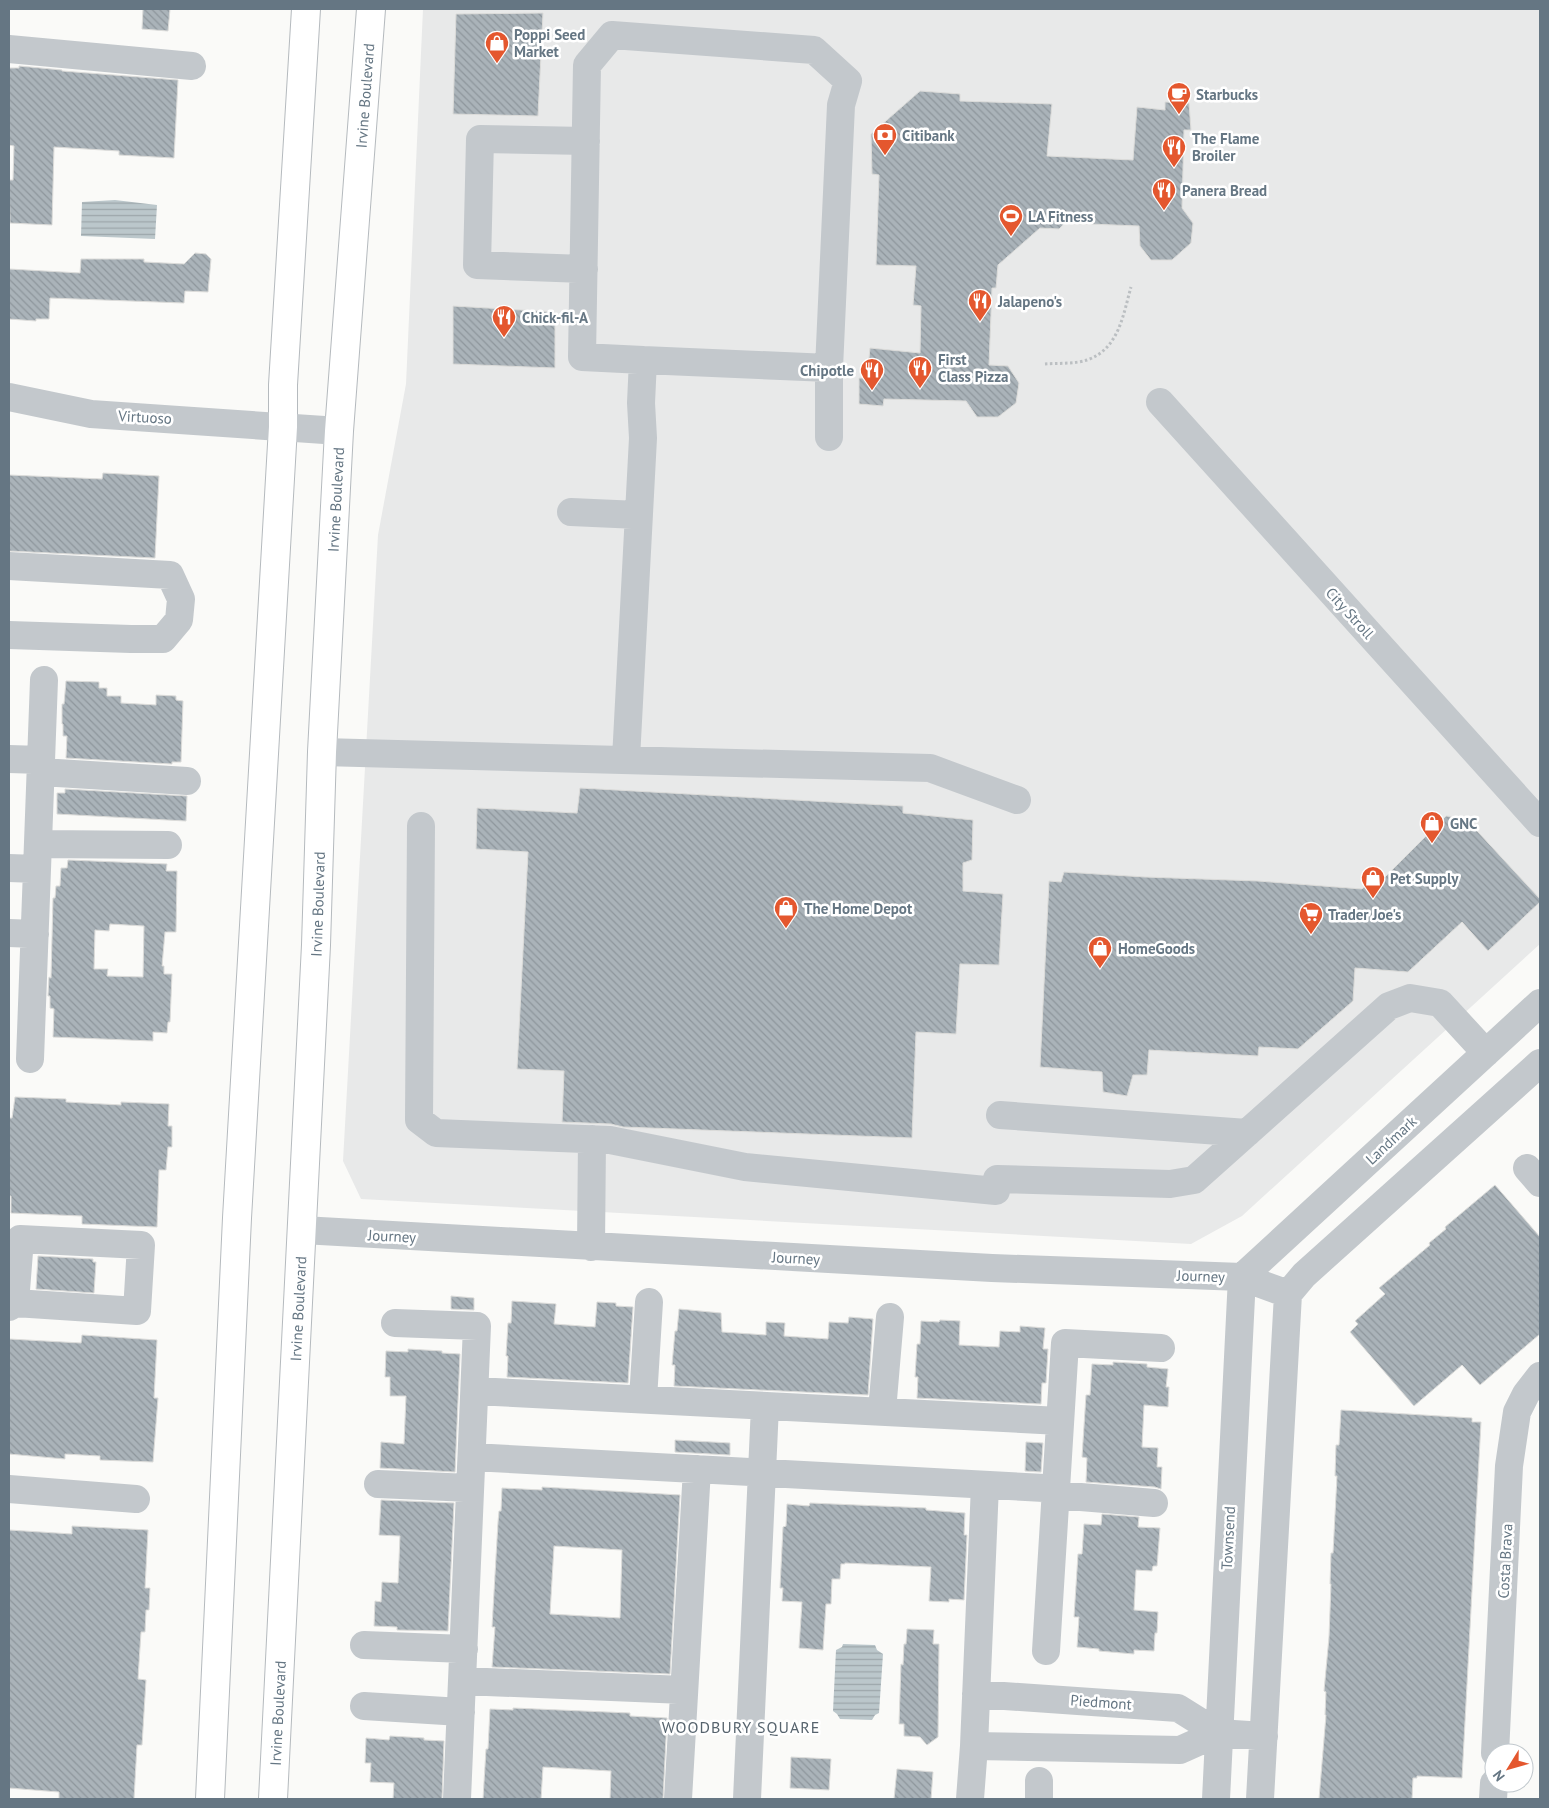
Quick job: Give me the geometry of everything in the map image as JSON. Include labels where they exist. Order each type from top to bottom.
[{"type":"main road","points":[[210,1799],[237,1218],[306,9]]},
{"type":"main road","name":"Irvine Boulevard","points":[[273,1799],[316,945],[322,752],[339,431],[371,9]]},
{"type":"street","points":[[829,368],[582,357],[587,64],[612,35],[814,50],[848,81],[841,105],[829,368],[830,437]]},
{"type":"street","points":[[9,49],[192,66]]},
{"type":"street","points":[[584,269],[477,265],[478,200],[480,139],[586,141]]},
{"type":"street","points":[[626,759],[643,438],[641,403],[643,360]]},
{"type":"street","name":"Virtuoso","points":[[9,397],[91,414],[339,431]]},
{"type":"street","name":"City Stroll","points":[[1160,402],[1540,823]]},
{"type":"street","points":[[571,512],[638,515]]},
{"type":"street","points":[[9,566],[170,575],[181,598],[179,620],[163,639],[9,635]]},
{"type":"street","points":[[30,1058],[22,934],[38,857],[44,680]]},
{"type":"street","points":[[322,752],[930,768],[1017,800]]},
{"type":"street","points":[[9,759],[41,766],[187,781]]},
{"type":"street","points":[[421,826],[419,1120],[436,1132],[610,1140],[745,1167],[996,1185],[1170,1184],[1194,1180],[1389,1006],[1410,998],[1440,1003],[1486,1053]]},
{"type":"street","points":[[9,868],[38,857],[168,845]]},
{"type":"street","name":"Landmark","points":[[1242,1278],[1540,1003]]},
{"type":"street","points":[[1260,1799],[1288,1294],[1304,1275],[1540,1063]]},
{"type":"street","points":[[1000,1116],[1247,1133]]},
{"type":"street","points":[[591,1247],[592,1139]]},
{"type":"street","name":"Journey","points":[[302,1230],[992,1268],[1242,1278],[1288,1294]]},
{"type":"street","points":[[20,1239],[142,1244],[137,1311],[12,1305],[20,1239]]},
{"type":"street","name":"Townsend","points":[[1216,1799],[1242,1278]]},
{"type":"street","points":[[643,1399],[649,1302]]},
{"type":"street","points":[[882,1411],[890,1317]]},
{"type":"street","points":[[395,1323],[477,1326],[457,1799]]},
{"type":"street","points":[[1046,1651],[1065,1343],[1160,1348]]},
{"type":"street","name":"Costa Brava","points":[[1496,1743],[1509,1466],[1517,1412],[1526,1394],[1540,1376]]},
{"type":"street","points":[[474,1391],[1060,1421]]},
{"type":"street","points":[[747,1799],[765,1406]]},
{"type":"street","points":[[472,1457],[1044,1488],[1056,1495],[1154,1503]]},
{"type":"street","points":[[678,1799],[697,1469]]},
{"type":"street","points":[[378,1484],[470,1488]]},
{"type":"street","points":[[970,1799],[985,1485]]},
{"type":"street","points":[[9,1488],[136,1499]]},
{"type":"street","points":[[364,1645],[464,1649]]},
{"type":"street","points":[[462,1681],[684,1690]]},
{"type":"street","name":"Piedmont","points":[[976,1694],[1178,1708],[1218,1733]]},
{"type":"street","points":[[364,1706],[461,1712]]},
{"type":"street","name":"Piedmont","points":[[974,1746],[1180,1750],[1218,1733],[1264,1736]]},
{"type":"path","points":[[1045,364],[1086,360],[1103,352],[1118,334],[1130,287]]},
{"type":"shaded area","points":[[423,9],[1540,9],[1540,944],[1242,1216],[1191,1244],[361,1199],[343,1161],[378,535],[406,384]]},
{"type":"shaded area","points":[[115,200],[157,205],[155,239],[81,236],[82,202]]},
{"type":"shaded area","points":[[843,1644],[875,1645],[877,1650],[883,1654],[879,1713],[872,1720],[840,1719],[833,1711],[836,1650],[842,1647]]},
{"type":"building","points":[[143,9],[170,9],[168,31],[142,29]]},
{"type":"building","name":"Poppi Seed Market","points":[[543,13],[538,116],[453,114],[456,14]]},
{"type":"building","points":[[19,66],[178,80],[174,158],[119,155],[119,151],[54,147],[52,225],[10,223],[9,180],[13,180],[14,146],[9,145],[9,68],[19,68]]},
{"type":"building","points":[[920,91],[960,94],[960,101],[1052,104],[1047,156],[1133,160],[1137,107],[1165,110],[1165,102],[1189,103],[1191,130],[1184,130],[1182,208],[1193,223],[1191,243],[1172,260],[1151,260],[1140,246],[1139,226],[1065,223],[1059,229],[1040,228],[998,265],[996,288],[992,288],[989,365],[1008,366],[1019,383],[1016,403],[998,417],[977,417],[966,401],[884,399],[883,406],[859,404],[859,378],[867,378],[870,348],[920,353],[921,306],[913,305],[916,266],[876,265],[879,175],[872,174],[871,134]]},
{"type":"building","points":[[195,253],[206,254],[211,259],[208,292],[185,291],[184,303],[50,298],[49,319],[36,319],[36,321],[9,319],[9,269],[80,273],[81,259],[144,259],[144,262],[184,264]]},
{"type":"building","name":"Chick-fil-A","points":[[453,306],[555,312],[555,368],[453,364]]},
{"type":"building","points":[[103,473],[159,476],[155,558],[9,551],[9,475],[102,479]]},
{"type":"building","points":[[66,681],[99,682],[99,688],[107,688],[107,696],[121,696],[121,703],[156,705],[156,695],[176,696],[176,700],[183,701],[181,762],[172,762],[172,764],[66,758],[67,736],[63,736],[62,704],[64,704]]},
{"type":"building","name":"The Home Depot","points":[[580,788],[903,806],[903,813],[973,820],[972,860],[963,863],[963,891],[1003,894],[999,965],[960,964],[956,1034],[916,1032],[912,1138],[623,1127],[611,1124],[562,1122],[564,1071],[517,1069],[528,852],[476,849],[477,808],[577,813]]},
{"type":"building","points":[[65,789],[187,796],[186,821],[57,814],[57,793],[65,793]]},
{"type":"building","points":[[1446,816],[1465,818],[1540,899],[1540,902],[1488,951],[1462,922],[1408,972],[1355,968],[1353,1001],[1298,1049],[1259,1047],[1258,1056],[1149,1050],[1147,1075],[1133,1075],[1127,1096],[1103,1092],[1102,1072],[1040,1067],[1049,881],[1061,882],[1064,872],[1258,881],[1362,889],[1372,879],[1378,884]]},
{"type":"building","points":[[68,860],[167,864],[166,871],[177,871],[176,932],[165,932],[162,966],[164,966],[164,974],[172,974],[170,1022],[168,1022],[167,1033],[153,1032],[153,1041],[53,1037],[54,1009],[50,1008],[50,996],[48,996],[49,977],[51,978],[53,898],[55,898],[56,886],[60,886],[61,868],[67,868]],"holes":[[[110,924],[144,926],[143,977],[107,976],[108,969],[94,969],[95,930],[109,931]]]},
{"type":"building","points":[[15,1097],[66,1099],[66,1102],[121,1105],[121,1102],[169,1104],[168,1126],[172,1126],[172,1147],[168,1147],[166,1170],[159,1170],[157,1227],[82,1224],[82,1216],[11,1213],[11,1196],[9,1196],[9,1118],[12,1118]]},
{"type":"building","points":[[1495,1185],[1540,1237],[1540,1334],[1480,1385],[1462,1365],[1414,1406],[1350,1332],[1358,1324],[1355,1321],[1385,1294],[1379,1288],[1430,1245],[1429,1243],[1446,1229],[1445,1227]]},
{"type":"building","points":[[38,1256],[93,1259],[93,1262],[96,1262],[94,1293],[36,1289]]},
{"type":"building","points":[[451,1296],[474,1298],[474,1310],[451,1309]]},
{"type":"building","points":[[512,1301],[556,1304],[554,1324],[595,1327],[597,1302],[616,1303],[616,1306],[633,1307],[628,1383],[507,1377],[508,1323],[511,1323]]},
{"type":"building","points":[[679,1309],[721,1313],[722,1332],[766,1335],[766,1322],[785,1323],[784,1336],[828,1339],[829,1322],[848,1323],[849,1317],[873,1319],[868,1395],[674,1386],[675,1365],[672,1365]]},
{"type":"building","points":[[940,1320],[960,1321],[959,1345],[999,1347],[1000,1331],[1020,1332],[1020,1326],[1045,1328],[1043,1349],[1048,1349],[1046,1383],[1042,1383],[1041,1404],[917,1398],[918,1377],[915,1377],[917,1344],[920,1344],[921,1321],[939,1322]]},
{"type":"building","points":[[82,1335],[157,1340],[154,1398],[158,1398],[153,1462],[100,1460],[100,1456],[65,1454],[65,1459],[9,1454],[9,1339],[81,1343]]},
{"type":"building","points":[[408,1349],[460,1354],[455,1472],[380,1468],[381,1442],[404,1444],[406,1396],[390,1396],[390,1377],[385,1377],[386,1351],[408,1352]]},
{"type":"building","points":[[1113,1362],[1147,1364],[1147,1367],[1168,1369],[1166,1387],[1169,1387],[1168,1407],[1144,1405],[1142,1447],[1158,1448],[1157,1467],[1162,1467],[1161,1489],[1086,1482],[1087,1458],[1082,1457],[1086,1395],[1090,1395],[1092,1364],[1113,1365]]},
{"type":"building","points":[[1341,1410],[1472,1418],[1472,1422],[1481,1422],[1462,1778],[1417,1776],[1417,1778],[1413,1778],[1412,1799],[1319,1799],[1326,1715],[1326,1692],[1324,1691],[1329,1637],[1331,1553],[1333,1553],[1337,1476],[1335,1476],[1336,1445],[1339,1445]]},
{"type":"building","points":[[675,1440],[730,1443],[730,1455],[675,1452]]},
{"type":"building","points":[[1026,1442],[1043,1443],[1041,1472],[1025,1471]]},
{"type":"building","points":[[542,1487],[680,1495],[670,1674],[492,1667],[495,1627],[492,1627],[498,1522],[499,1511],[501,1511],[502,1488],[542,1490]],"holes":[[[554,1546],[622,1550],[620,1618],[550,1614]]]},
{"type":"building","points":[[381,1500],[454,1503],[448,1631],[397,1630],[397,1627],[374,1626],[375,1601],[381,1602],[382,1582],[398,1583],[400,1536],[379,1535]]},
{"type":"building","points":[[810,1503],[926,1508],[926,1510],[965,1513],[964,1535],[967,1535],[964,1600],[949,1599],[949,1602],[929,1601],[931,1567],[841,1564],[840,1579],[832,1579],[831,1604],[826,1604],[823,1650],[799,1648],[802,1602],[782,1601],[783,1588],[780,1588],[783,1527],[786,1526],[787,1504],[809,1506]]},
{"type":"building","points":[[1102,1514],[1139,1517],[1138,1527],[1160,1528],[1157,1566],[1153,1566],[1152,1571],[1136,1570],[1134,1610],[1158,1612],[1154,1651],[1134,1650],[1134,1654],[1077,1647],[1079,1617],[1074,1617],[1078,1554],[1082,1554],[1084,1524],[1101,1525]]},
{"type":"building","points":[[72,1526],[148,1530],[145,1588],[150,1588],[149,1610],[146,1610],[145,1632],[141,1632],[138,1679],[146,1680],[142,1745],[137,1745],[134,1799],[59,1799],[59,1792],[9,1788],[9,1530],[72,1534]]},
{"type":"building","points":[[907,1629],[934,1630],[933,1644],[939,1644],[938,1737],[927,1745],[920,1737],[904,1736],[904,1724],[899,1724],[901,1664],[903,1665]]},
{"type":"building","points":[[513,1708],[630,1713],[630,1716],[667,1718],[663,1799],[610,1799],[611,1771],[543,1767],[541,1799],[483,1799],[490,1709],[513,1710]]},
{"type":"building","points":[[390,1736],[444,1741],[442,1799],[393,1799],[394,1783],[370,1782],[371,1763],[365,1763],[366,1738],[389,1740]]},
{"type":"building","points":[[791,1757],[831,1759],[829,1790],[790,1788]]},
{"type":"building","points":[[897,1769],[933,1772],[931,1799],[894,1799]]},
{"type":"place","name":"Poppi Seed Market","points":[[497,64]]},
{"type":"place","name":"Starbucks","points":[[1179,115]]},
{"type":"place","name":"Citibank","points":[[885,156]]},
{"type":"place","name":"The Flame Broiler","points":[[1174,168]]},
{"type":"place","name":"Panera Bread","points":[[1164,211]]},
{"type":"place","name":"LA Fitness","points":[[1011,237]]},
{"type":"place","name":"Jalapeno's","points":[[980,322]]},
{"type":"place","name":"Chick-fil-A","points":[[504,338]]},
{"type":"place","name":"First Class Pizza","points":[[920,389]]},
{"type":"place","name":"Chipotle","points":[[872,391]]},
{"type":"place","name":"GNC","points":[[1432,844]]},
{"type":"place","name":"Pet Supply","points":[[1373,899]]},
{"type":"place","name":"The Home Depot","points":[[786,929]]},
{"type":"place","name":"Trader Joe's","points":[[1311,935]]},
{"type":"place","name":"HomeGoods","points":[[1100,969]]},
{"type":"district","name":"WOODBURY SQUARE","points":[[741,1727]]}]
